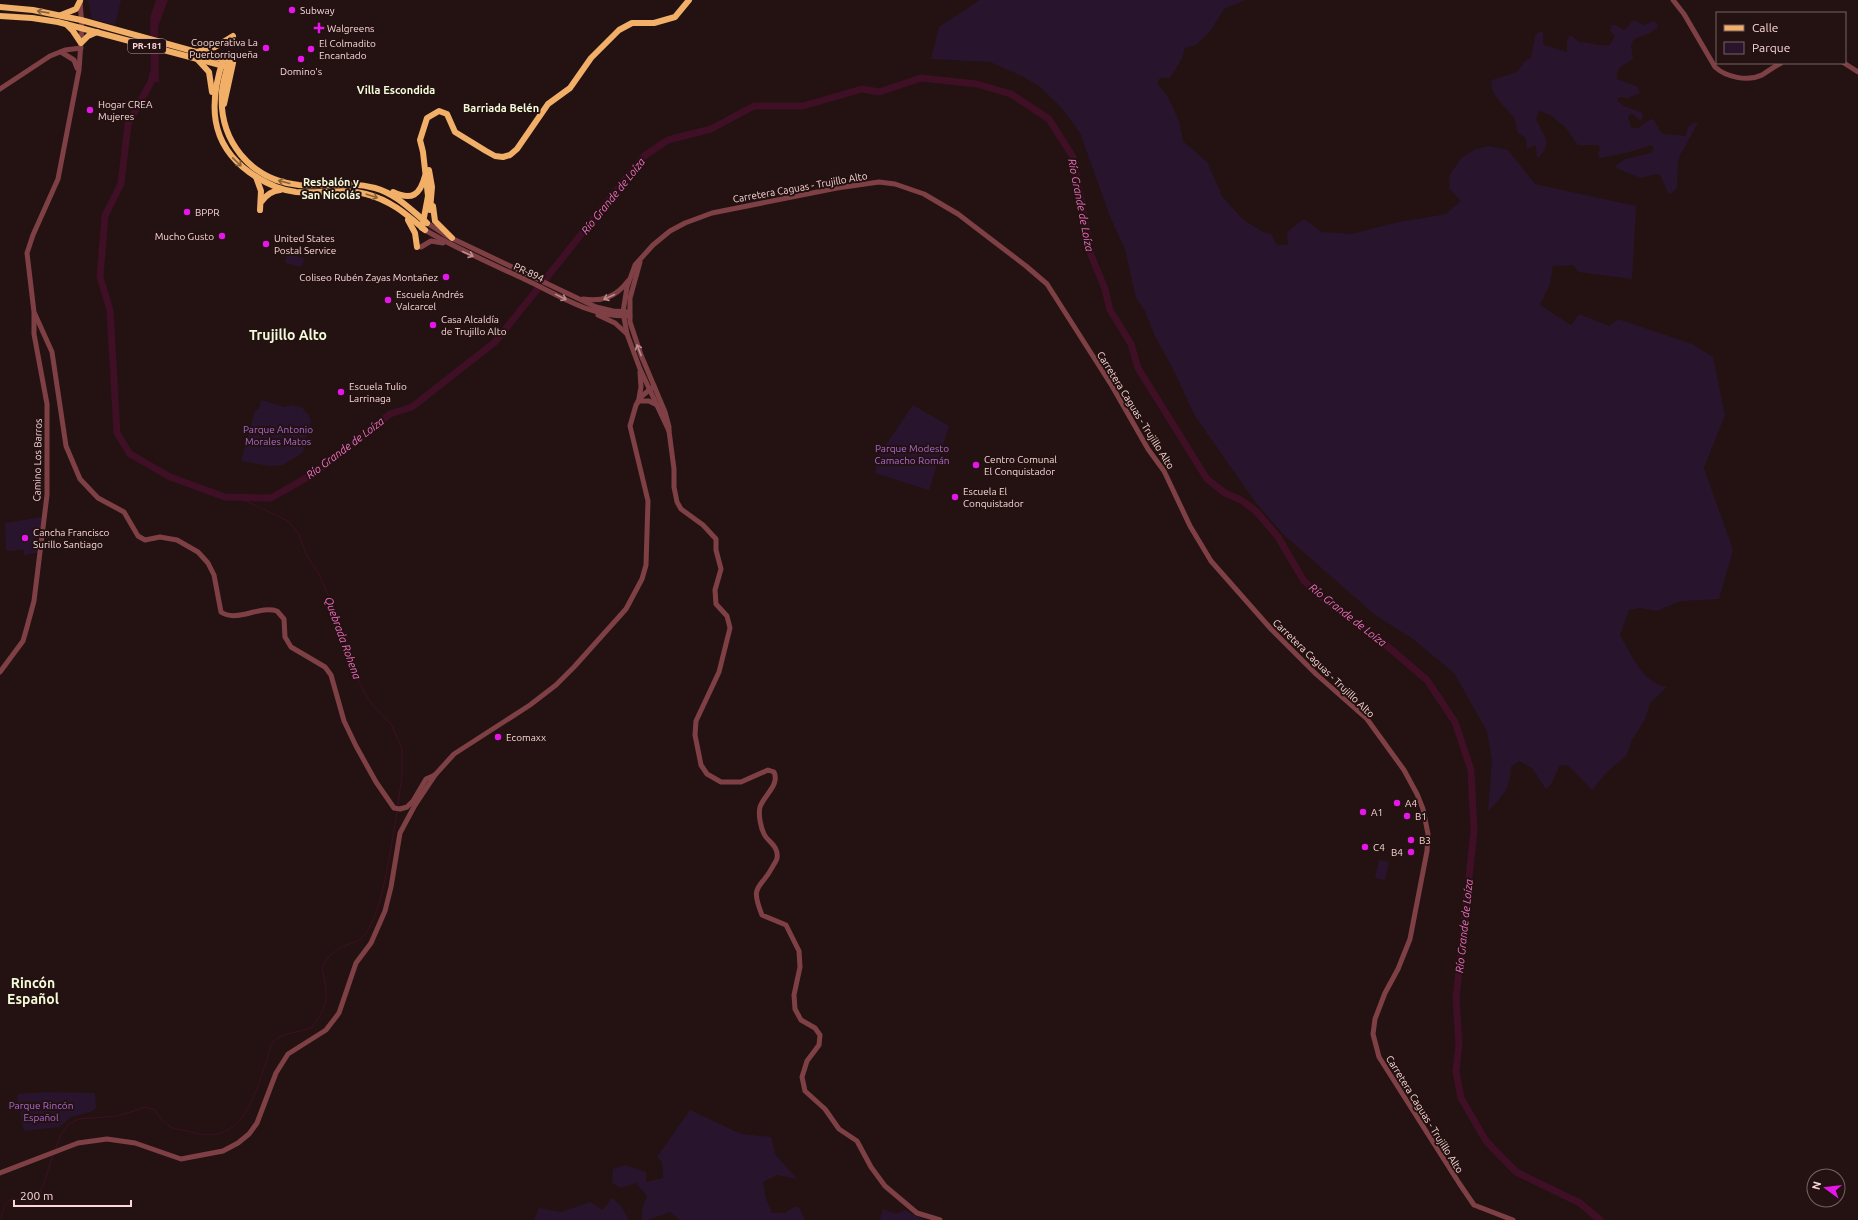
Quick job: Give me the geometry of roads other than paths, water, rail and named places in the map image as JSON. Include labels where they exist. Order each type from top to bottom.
[{"type":"main road","points":[[60,15],[76,9],[80,0]]},
{"type":"main road","points":[[424,225],[428,200],[426,172],[420,140],[423,126],[427,118],[439,111],[446,114],[455,132],[486,151],[499,157],[514,152],[534,127],[548,104],[570,88],[592,58],[618,30],[632,24],[654,23],[674,17],[689,0]]},
{"type":"main road","name":"PR-181","points":[[0,7],[33,10],[60,15],[81,20],[102,31]]},
{"type":"main road","name":"PR-181","points":[[0,16],[32,18],[102,31],[227,63]]},
{"type":"main road","points":[[66,24],[73,31],[81,46],[88,36],[102,31]]},
{"type":"main road","points":[[233,36],[215,47],[195,55],[205,67],[211,78],[214,116],[217,129],[226,150],[243,168],[267,184],[297,192],[364,193],[388,202],[424,225]]},
{"type":"main road","points":[[227,63],[222,114],[226,131],[236,150],[250,165],[270,178],[300,185],[348,184],[375,188],[380,187],[399,195],[410,196],[418,192],[420,189],[426,172]]},
{"type":"main road","points":[[214,116],[216,88],[227,63]]},
{"type":"main road","points":[[424,162],[429,171],[432,187],[432,202],[435,221],[452,238]]},
{"type":"main road","points":[[256,177],[261,191],[260,210]]},
{"type":"main road","points":[[375,188],[395,197],[424,225]]},
{"type":"main road","points":[[262,201],[272,192],[283,189]]},
{"type":"main road","points":[[424,225],[432,202]]},
{"type":"main road","points":[[400,210],[413,226],[419,247]]},
{"type":"street","points":[[80,0],[82,28],[78,73],[58,179],[33,235],[27,253],[34,312],[52,352],[66,446],[80,479],[98,498],[124,512],[138,536],[145,540],[160,537],[177,540],[198,552],[208,563],[214,575],[221,612],[223,614],[232,616],[261,610],[277,611],[284,619],[285,637],[291,647],[325,666],[331,675],[344,721],[376,782],[394,808],[400,809],[407,807],[413,801],[426,779],[435,775]]},
{"type":"street","points":[[1673,0],[1684,14],[1714,67],[1722,74],[1740,78],[1760,75],[1779,64]]},
{"type":"street","points":[[0,89],[50,56],[81,46]]},
{"type":"street","points":[[61,52],[74,60],[78,73]]},
{"type":"street","points":[[1846,64],[1858,72]]},
{"type":"street","name":"Carretera Caguas - Trujillo Alto","points":[[651,387],[626,314],[632,286],[640,262],[653,245],[670,231],[712,212],[837,188],[879,182],[895,184],[924,194],[958,214],[1046,284],[1112,386],[1148,449],[1164,471],[1190,526],[1211,561],[1271,629],[1316,674],[1367,719],[1404,770],[1412,784],[1423,809],[1428,834],[1427,851],[1410,939],[1398,969],[1385,993],[1375,1019],[1373,1034],[1382,1063],[1474,1204],[1513,1220]]},
{"type":"street","name":"PR-894","points":[[424,225],[580,298],[596,307],[626,314]]},
{"type":"street","name":"PR-894","points":[[424,225],[447,244],[590,310],[609,315],[626,314]]},
{"type":"street","points":[[419,247],[431,240],[447,244]]},
{"type":"street","name":"Carretera Caguas - Trujillo Alto","points":[[640,262],[635,265],[625,298],[627,334],[640,369],[666,412],[677,502],[681,509],[703,525],[716,539],[716,550],[721,569],[715,590],[716,604],[727,616],[730,628],[719,672],[696,721],[696,745],[701,765],[707,774],[721,782],[741,782],[768,770],[774,772],[776,781],[760,807],[759,816],[764,835],[775,846],[777,858],[771,871],[757,888],[757,901],[762,915],[786,925],[799,951],[800,967],[794,995],[795,1009],[801,1020],[816,1028],[820,1035],[819,1045],[807,1061],[802,1077],[805,1091],[825,1109],[839,1129],[857,1141],[871,1167],[886,1186],[917,1213],[940,1220]]},
{"type":"street","points":[[580,298],[598,300],[608,298],[622,288],[631,277]]},
{"type":"street","points":[[590,310],[615,323],[627,334]]},
{"type":"street","name":"Camino Los Barros","points":[[0,672],[23,641],[34,601],[47,495],[47,404],[34,334],[34,312]]},
{"type":"street","points":[[0,1173],[78,1143],[107,1139],[135,1143],[181,1159],[223,1151],[238,1143],[249,1134],[257,1123],[276,1073],[288,1054],[326,1030],[339,1013],[356,963],[371,943],[385,911],[391,887],[400,833],[415,805],[435,775],[454,754],[530,705],[574,667],[626,609],[642,580],[646,565],[648,501],[630,426],[641,387],[640,369]]},
{"type":"street","points":[[638,401],[651,387],[657,406],[669,431]]},
{"type":"street","points":[[638,401],[649,401],[657,406]]},
{"type":"waterway","name":"Río Grande de Loíza","points":[[153,73],[151,82],[128,124],[121,184],[105,216],[100,277],[110,310],[117,433],[130,454],[170,477],[225,497],[271,498],[315,473],[390,414],[412,407],[495,342],[644,156],[668,140],[711,129],[754,106],[803,106],[862,89],[879,92],[921,78],[977,84],[1011,94],[1049,119],[1073,157],[1091,255],[1105,289],[1110,310],[1131,344],[1138,368],[1207,479],[1225,493],[1241,500],[1256,511],[1278,537],[1304,581],[1328,603],[1380,640],[1427,680],[1455,722],[1471,770],[1474,831],[1456,998],[1459,1044],[1456,1071],[1461,1098],[1486,1141],[1516,1172],[1580,1203],[1600,1220]]},
{"type":"waterway","name":"Quebrada Rohena","points":[[240,498],[288,521],[298,533],[306,554],[319,574],[330,599],[345,637],[354,673],[370,702],[391,724],[402,748],[402,775],[398,805]]},
{"type":"waterway","name":"Quebrada Rohena","points":[[56,1148],[61,1134],[69,1124],[79,1119],[118,1116],[146,1107],[155,1110],[167,1125],[176,1129],[195,1133],[211,1135],[224,1132],[235,1125],[244,1115],[251,1103],[273,1042],[286,1034],[312,1027],[320,1015],[326,1002],[326,985],[322,966],[336,951],[360,940],[369,929],[375,915],[385,879],[397,812]]},
{"type":"waterway","name":"Quebrada Rohena","points":[[1,1220],[4,1207],[8,1201],[16,1199],[31,1203],[36,1198],[42,1188],[53,1156]]},
{"type":"place","name":"Subway","points":[[292,10]]},
{"type":"place","name":"Walgreens","points":[[319,28]]},
{"type":"place","name":"Cooperativa La Puertorriqueña","points":[[266,48]]},
{"type":"place","name":"El Colmadito Encantado","points":[[311,49]]},
{"type":"place","name":"Domino's","points":[[301,59]]},
{"type":"place","name":"Hogar CREA Mujeres","points":[[90,110]]},
{"type":"place","name":"BPPR","points":[[187,212]]},
{"type":"place","name":"Mucho Gusto","points":[[222,236]]},
{"type":"place","name":"United States Postal Service","points":[[266,244]]},
{"type":"place","name":"Coliseo Rubén Zayas Montañez","points":[[446,277]]},
{"type":"place","name":"Escuela Andrés Valcarcel","points":[[388,300]]},
{"type":"place","name":"Casa Alcaldía de Trujillo Alto","points":[[433,325]]},
{"type":"place","name":"Escuela Tulio Larrinaga","points":[[341,392]]},
{"type":"place","name":"Centro Comunal El Conquistador","points":[[976,465]]},
{"type":"place","name":"Escuela El Conquistador","points":[[955,497]]},
{"type":"place","name":"Cancha Francisco Surillo Santiago","points":[[25,538]]},
{"type":"place","name":"Ecomaxx","points":[[498,737]]},
{"type":"place","name":"A4","points":[[1397,803]]},
{"type":"place","name":"A1","points":[[1363,812]]},
{"type":"place","name":"B1","points":[[1407,816]]},
{"type":"place","name":"B3","points":[[1411,840]]},
{"type":"place","name":"C4","points":[[1365,847]]},
{"type":"place","name":"B4","points":[[1411,852]]},
{"type":"district","name":"Villa Escondida","points":[[396,90]]},
{"type":"district","name":"Barriada Belén","points":[[501,108]]},
{"type":"district","name":"Resbalón y San Nicolás","points":[[331,188]]},
{"type":"district","name":"Trujillo Alto","points":[[288,335]]},
{"type":"district","name":"Rincón Español","points":[[33,992]]},
{"type":"park label","name":"Parque Antonio Morales Matos","points":[[278,434]]},
{"type":"park label","name":"Parque Modesto Camacho Román","points":[[912,454]]},
{"type":"park label","name":"Parque Rincón Español","points":[[41,1110]]}]
